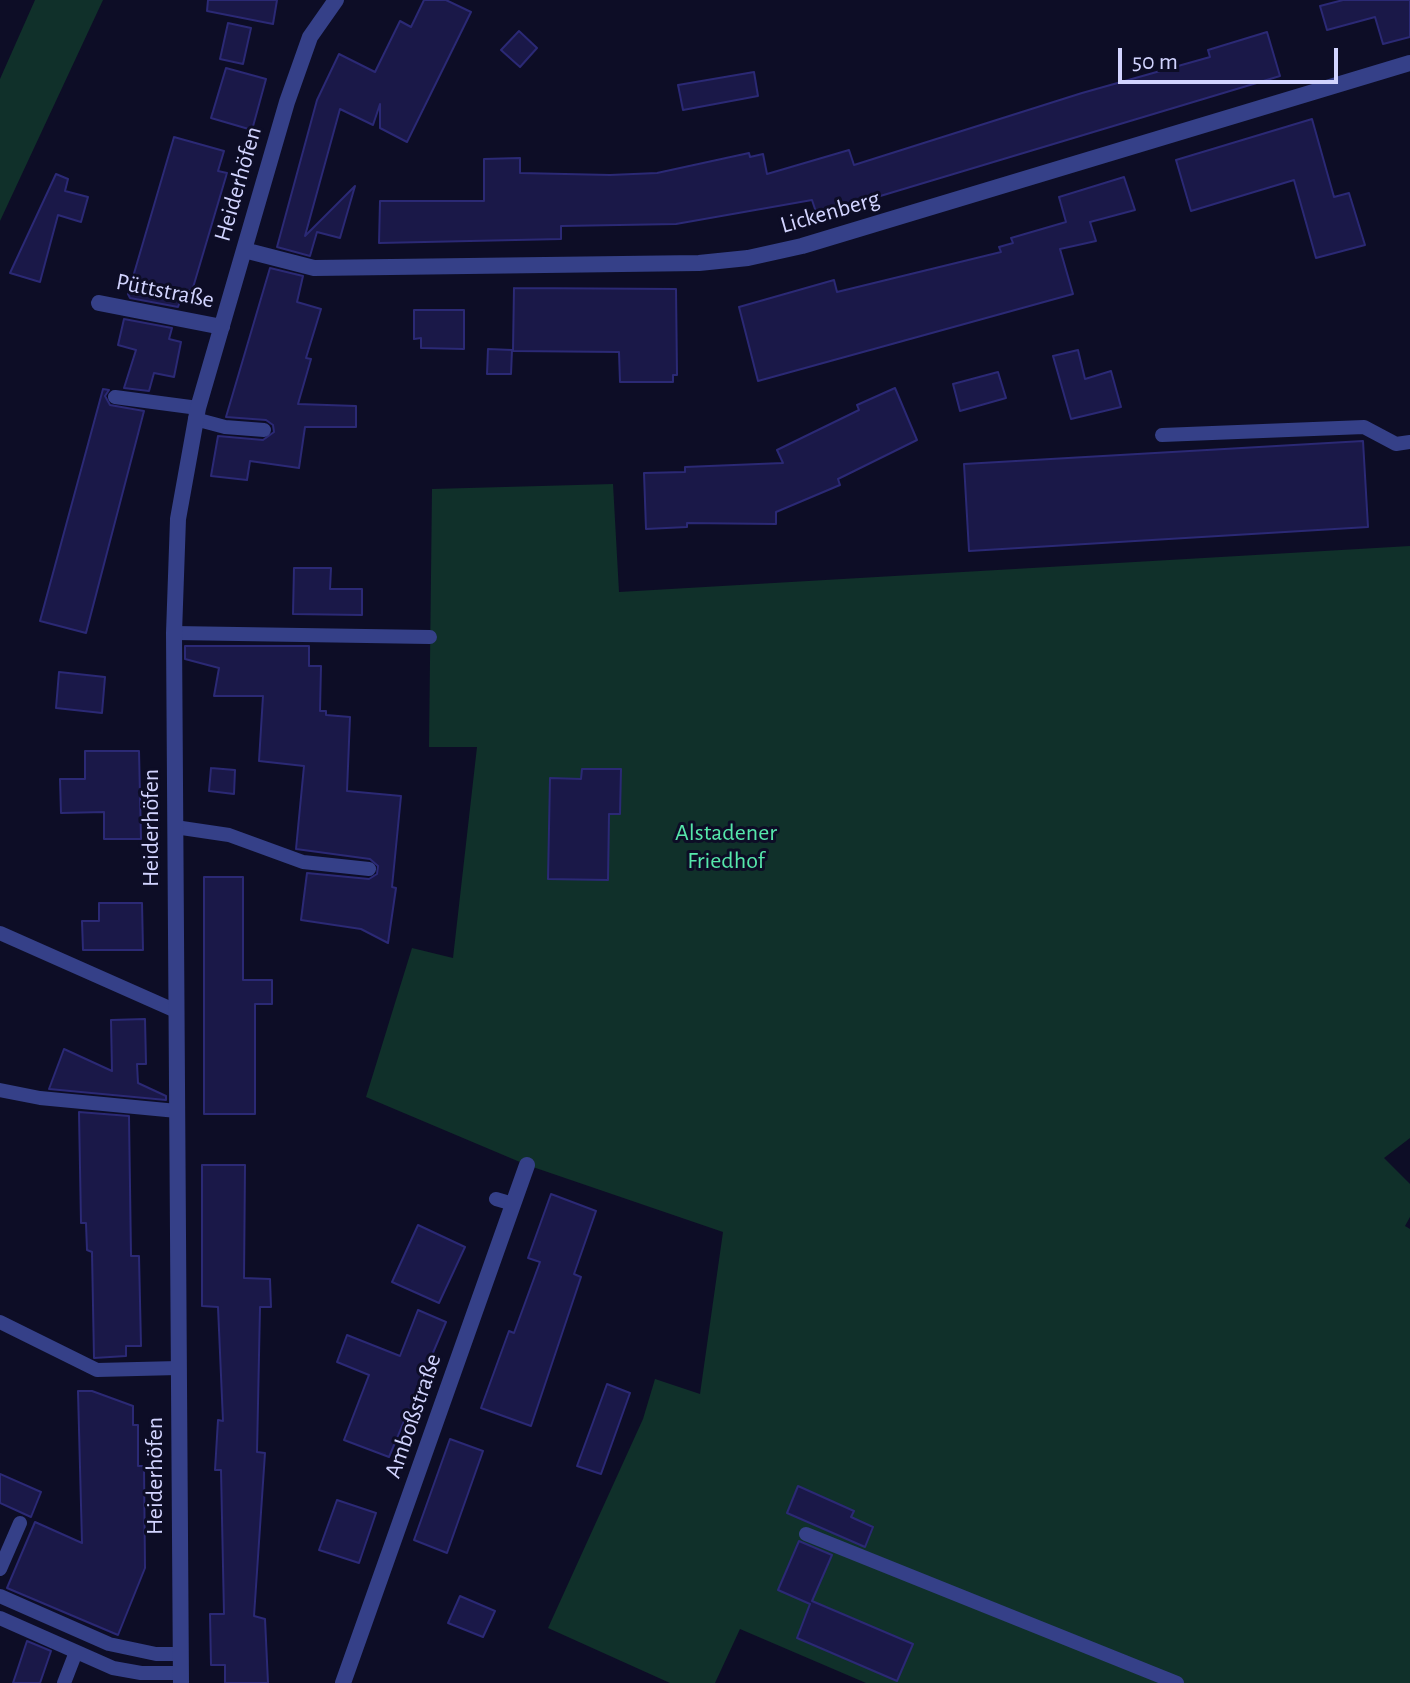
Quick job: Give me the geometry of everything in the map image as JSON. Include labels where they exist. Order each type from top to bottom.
[{"type":"street","name":"Heiderhöfen","points":[[180,1678],[174,633],[178,519],[197,414],[300,62],[310,37],[336,0]]},
{"type":"street","name":"Lickenberg","points":[[244,250],[314,268],[737,260],[802,246],[1410,63]]},
{"type":"street","name":"Püttstraße","points":[[99,303],[222,327]]},
{"type":"street","name":"Amboßstraße","points":[[343,1683],[527,1165]]},
{"type":"lane","points":[[115,397],[197,414],[225,427],[264,430]]},
{"type":"lane","points":[[1162,435],[1364,427],[1396,444],[1410,442]]},
{"type":"lane","points":[[174,633],[430,637]]},
{"type":"lane","points":[[175,827],[229,835],[303,862],[369,869]]},
{"type":"lane","points":[[0,933],[176,1011]]},
{"type":"lane","points":[[0,1090],[40,1098],[177,1111]]},
{"type":"lane","points":[[496,1199],[513,1204]]},
{"type":"lane","points":[[0,1322],[97,1370],[178,1368]]},
{"type":"lane","points":[[0,1569],[20,1523]]},
{"type":"lane","points":[[806,1534],[1177,1683]]},
{"type":"lane","points":[[0,1596],[109,1644],[156,1654],[180,1654]]},
{"type":"lane","points":[[0,1618],[113,1668],[180,1678]]},
{"type":"lane","points":[[64,1683],[76,1652]]},
{"type":"green space","points":[[35,0],[103,0],[0,221],[0,79]]},
{"type":"green space","name":"Alstadener Friedhof","points":[[613,484],[619,592],[1410,546],[1410,1138],[1384,1158],[1410,1184],[1410,1217],[1405,1226],[1410,1229],[1410,1683],[866,1683],[740,1629],[715,1683],[670,1683],[548,1628],[643,1419],[655,1379],[700,1394],[723,1232],[527,1165],[366,1097],[412,948],[453,958],[477,747],[429,747],[432,489]]},
{"type":"building","points":[[208,0],[277,0],[273,24],[207,11]]},
{"type":"building","points":[[424,0],[446,0],[471,12],[407,142],[380,128],[380,104],[373,125],[340,109],[305,236],[355,186],[340,238],[317,232],[310,256],[277,247],[317,100],[339,54],[375,72],[400,21],[411,27]]},
{"type":"building","points":[[1343,0],[1410,0],[1410,37],[1383,44],[1375,17],[1327,30],[1320,6]]},
{"type":"building","points":[[228,23],[251,28],[243,64],[220,59]]},
{"type":"building","points":[[519,31],[537,48],[520,67],[501,50]]},
{"type":"building","points":[[1267,32],[1280,76],[817,215],[812,200],[676,224],[561,226],[561,239],[379,243],[380,201],[484,201],[484,159],[520,158],[520,173],[610,175],[657,173],[749,153],[750,157],[763,154],[767,174],[849,150],[854,165],[1082,93],[1210,57],[1208,50]]},
{"type":"building","points":[[226,68],[266,79],[252,130],[211,118]]},
{"type":"building","points":[[754,72],[758,96],[683,110],[678,85]]},
{"type":"building","points":[[1312,119],[1334,197],[1349,193],[1365,245],[1316,258],[1294,180],[1191,211],[1176,160]]},
{"type":"building","points":[[174,137],[224,151],[218,171],[227,173],[192,291],[184,289],[178,307],[130,298],[128,294]]},
{"type":"building","points":[[56,174],[68,179],[65,191],[88,197],[81,222],[58,215],[40,282],[10,273]]},
{"type":"building","points":[[1124,177],[1135,210],[1090,222],[1096,241],[1060,249],[1073,294],[758,381],[739,307],[834,280],[837,292],[1001,252],[999,247],[1013,243],[1011,238],[1066,222],[1059,197]]},
{"type":"building","points":[[270,268],[303,276],[297,302],[321,309],[306,358],[311,359],[298,404],[356,406],[356,427],[305,427],[299,468],[250,461],[247,480],[211,476],[218,436],[263,440],[274,432],[273,425],[266,420],[226,417]]},
{"type":"building","points":[[514,288],[676,289],[677,375],[673,375],[673,382],[620,382],[619,352],[513,351]]},
{"type":"building","points":[[414,310],[464,310],[464,349],[421,348],[421,338],[414,339]]},
{"type":"building","points":[[124,319],[172,328],[169,339],[181,342],[174,377],[154,373],[149,391],[124,388],[136,350],[118,345]]},
{"type":"building","points":[[488,349],[512,350],[511,374],[487,374]]},
{"type":"building","points":[[1078,350],[1085,379],[1111,371],[1121,407],[1071,419],[1053,356]]},
{"type":"building","points":[[998,372],[1006,398],[960,411],[953,384]]},
{"type":"building","points":[[895,388],[917,440],[838,479],[840,485],[776,512],[776,524],[687,523],[687,527],[646,529],[644,473],[685,472],[685,467],[783,463],[777,450],[859,410],[857,405]]},
{"type":"building","points":[[103,389],[109,390],[105,396],[110,405],[144,411],[86,633],[40,621]]},
{"type":"building","points":[[1363,441],[1368,527],[969,551],[964,464]]},
{"type":"building","points":[[294,568],[331,568],[330,589],[362,589],[362,615],[293,614]]},
{"type":"building","points":[[185,646],[309,646],[309,666],[321,666],[320,711],[326,711],[326,715],[350,717],[347,791],[401,796],[392,887],[396,888],[388,943],[361,929],[301,920],[307,873],[369,879],[377,874],[378,866],[370,859],[296,849],[304,766],[259,761],[263,696],[214,696],[219,668],[185,659]]},
{"type":"building","points":[[59,672],[105,677],[102,713],[56,708]]},
{"type":"building","points":[[85,751],[139,751],[141,839],[104,839],[104,812],[61,813],[60,779],[85,779]]},
{"type":"building","points":[[211,768],[235,770],[234,794],[209,791]]},
{"type":"building","points":[[582,769],[621,769],[620,814],[609,814],[608,880],[548,879],[550,778],[581,779]]},
{"type":"building","points":[[204,877],[243,877],[243,980],[272,980],[272,1004],[255,1004],[255,1114],[204,1114]]},
{"type":"building","points":[[99,903],[142,903],[143,950],[83,950],[82,921],[99,921]]},
{"type":"building","points":[[145,1019],[146,1064],[137,1064],[138,1083],[166,1096],[166,1100],[49,1089],[64,1049],[112,1071],[111,1020]]},
{"type":"building","points":[[79,1112],[129,1116],[131,1256],[139,1256],[141,1346],[126,1346],[126,1356],[94,1358],[92,1252],[87,1250],[86,1223],[81,1223]]},
{"type":"building","points":[[202,1165],[245,1165],[244,1278],[270,1279],[271,1307],[260,1307],[257,1452],[265,1453],[254,1616],[265,1619],[268,1683],[225,1683],[225,1665],[211,1665],[210,1614],[224,1614],[221,1470],[215,1470],[218,1420],[223,1421],[218,1307],[202,1306]]},
{"type":"building","points":[[551,1194],[596,1211],[574,1274],[581,1277],[531,1426],[481,1408],[509,1331],[514,1333],[540,1262],[528,1258]]},
{"type":"building","points":[[418,1225],[465,1247],[439,1303],[392,1282]]},
{"type":"building","points":[[418,1310],[446,1322],[389,1457],[344,1440],[369,1375],[337,1362],[347,1335],[400,1356]]},
{"type":"building","points":[[607,1384],[630,1393],[601,1474],[577,1466]]},
{"type":"building","points":[[78,1391],[92,1391],[133,1406],[133,1425],[138,1425],[138,1466],[144,1466],[145,1568],[118,1635],[7,1588],[35,1522],[82,1543]]},
{"type":"building","points":[[450,1439],[483,1451],[447,1553],[414,1540]]},
{"type":"building","points":[[0,1474],[41,1492],[31,1517],[0,1503]]},
{"type":"building","points":[[798,1486],[854,1511],[851,1517],[873,1527],[865,1547],[787,1513]]},
{"type":"building","points":[[337,1500],[376,1513],[359,1563],[319,1550]]},
{"type":"building","points":[[799,1541],[832,1555],[812,1601],[913,1644],[897,1681],[797,1638],[810,1604],[778,1590]]},
{"type":"building","points":[[460,1596],[495,1611],[483,1637],[448,1623]]},
{"type":"building","points":[[27,1641],[51,1651],[40,1683],[13,1683]]}]
